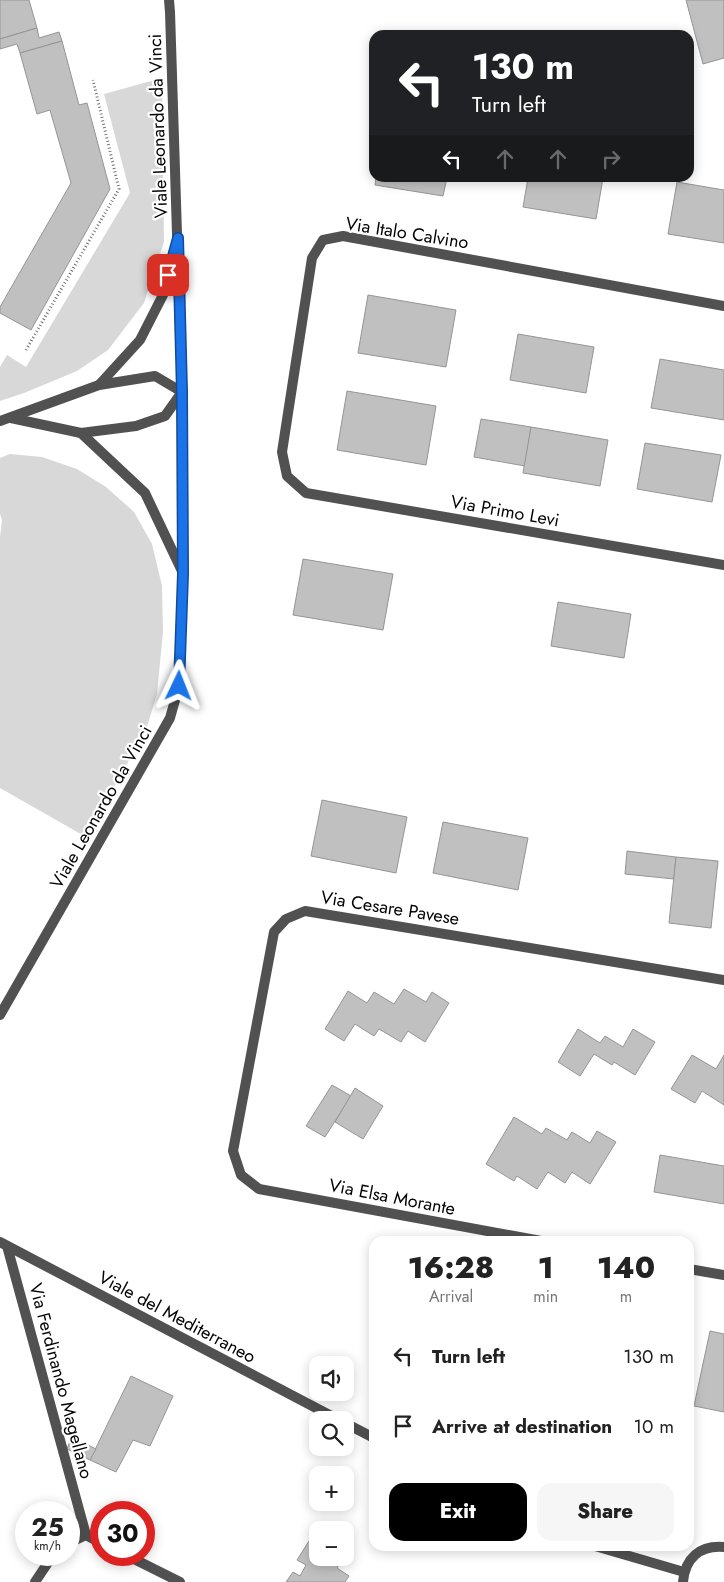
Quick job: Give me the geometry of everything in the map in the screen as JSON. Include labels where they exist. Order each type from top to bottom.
[{"type":"street","name":"Viale Leonardo da Vinci","points":[[0,1015],[170,718],[179,686],[183,574],[182,392],[169,0]]},
{"type":"street","name":"Via Italo Calvino","points":[[287,476],[282,452],[312,258],[323,240],[343,236],[724,306]]},
{"type":"street","points":[[99,385],[140,340],[164,294],[178,238]]},
{"type":"street","points":[[155,376],[182,392],[165,416],[136,426],[81,433],[5,419],[99,385],[155,376]]},
{"type":"street","points":[[81,433],[145,493],[183,574]]},
{"type":"street","name":"Via Primo Levi","points":[[287,476],[306,494],[724,565]]},
{"type":"street","name":"Via Cesare Pavese","points":[[241,1176],[233,1151],[274,932],[286,919],[305,911],[724,980]]},
{"type":"street","name":"Via Elsa Morante","points":[[241,1176],[259,1189],[514,1236]]},
{"type":"street","name":"Viale del Mediterraneo","points":[[4,1244],[322,1411]]},
{"type":"street","name":"Via Ferdinando Magellano","points":[[4,1244],[86,1535]]},
{"type":"street","points":[[694,1270],[724,1275]]},
{"type":"street","points":[[354,1428],[369,1435]]},
{"type":"street","points":[[80,1538],[86,1535],[90,1537]]},
{"type":"street","points":[[609,1551],[683,1577],[688,1562],[695,1554],[704,1548],[724,1547]]},
{"type":"street","points":[[35,1582],[46,1566]]},
{"type":"street","points":[[148,1566],[180,1582]]},
{"type":"path","points":[[26,350],[119,189],[93,80]]},
{"type":"shaded area","points":[[162,78],[164,242],[144,303],[108,350],[77,371],[0,401],[0,367],[7,355],[26,367],[130,193],[104,94]]},
{"type":"shaded area","points":[[10,454],[42,457],[77,469],[106,487],[134,512],[152,544],[162,586],[163,632],[157,694],[146,730],[86,837],[0,788],[0,537],[2,520],[0,514],[0,458]]},
{"type":"building","points":[[0,0],[29,0],[37,28],[0,39]]},
{"type":"building","points":[[686,0],[724,0],[724,58],[703,64]]},
{"type":"building","points":[[37,28],[39,38],[59,32],[62,41],[20,53],[17,44],[0,49],[0,39]]},
{"type":"building","points":[[62,41],[79,105],[87,103],[110,189],[31,330],[0,313],[0,307],[71,183],[50,110],[37,114],[20,53]]},
{"type":"building","points":[[375,182],[446,182],[443,196],[375,185]]},
{"type":"building","points":[[527,182],[602,182],[596,219],[523,207]]},
{"type":"building","points":[[677,182],[724,190],[724,243],[668,234]]},
{"type":"building","points":[[368,295],[456,310],[446,367],[358,353]]},
{"type":"building","points":[[518,334],[594,347],[586,393],[510,380]]},
{"type":"building","points":[[660,359],[724,370],[724,420],[651,408]]},
{"type":"building","points":[[347,391],[436,406],[426,465],[337,450]]},
{"type":"building","points":[[481,419],[531,427],[525,466],[474,457]]},
{"type":"building","points":[[531,427],[608,440],[600,486],[523,473]]},
{"type":"building","points":[[645,443],[721,455],[712,502],[637,489]]},
{"type":"building","points":[[303,559],[393,574],[383,630],[293,615]]},
{"type":"building","points":[[558,602],[631,614],[624,658],[551,646]]},
{"type":"building","points":[[322,800],[407,817],[396,873],[311,856]]},
{"type":"building","points":[[443,822],[528,838],[518,890],[433,873]]},
{"type":"building","points":[[627,851],[676,857],[674,879],[625,874]]},
{"type":"building","points":[[676,857],[718,861],[711,928],[669,923]]},
{"type":"building","points":[[404,989],[426,1002],[432,992],[449,1003],[425,1042],[408,1031],[401,1042],[379,1029],[374,1036],[355,1024],[344,1041],[325,1029],[348,991],[367,1003],[374,992],[394,1004]]},
{"type":"building","points":[[578,1029],[600,1043],[605,1036],[623,1047],[633,1029],[655,1042],[635,1075],[614,1062],[612,1065],[594,1054],[580,1076],[558,1062]]},
{"type":"building","points":[[692,1055],[716,1069],[724,1055],[724,1105],[702,1091],[695,1103],[671,1089]]},
{"type":"building","points":[[332,1085],[351,1096],[325,1137],[306,1126]]},
{"type":"building","points":[[355,1088],[383,1106],[363,1139],[335,1122]]},
{"type":"building","points":[[514,1117],[542,1134],[546,1128],[567,1140],[572,1132],[590,1143],[597,1131],[616,1142],[590,1184],[572,1172],[565,1183],[548,1172],[537,1189],[517,1176],[514,1181],[486,1164]]},
{"type":"building","points":[[660,1155],[724,1166],[724,1204],[654,1192]]},
{"type":"building","points":[[710,1331],[724,1334],[724,1412],[694,1406]]},
{"type":"building","points":[[131,1376],[173,1396],[150,1446],[133,1440],[116,1472],[90,1460]]},
{"type":"building","points":[[70,1441],[87,1448],[88,1445],[96,1449],[90,1460],[67,1449]]},
{"type":"building","points":[[309,1541],[309,1566],[338,1566],[337,1568],[349,1576],[345,1582],[286,1582],[293,1572],[300,1576],[306,1565],[297,1560]]},
{"type":"route","points":[[168,275],[178,238],[182,392],[183,574],[179,686]]}]
